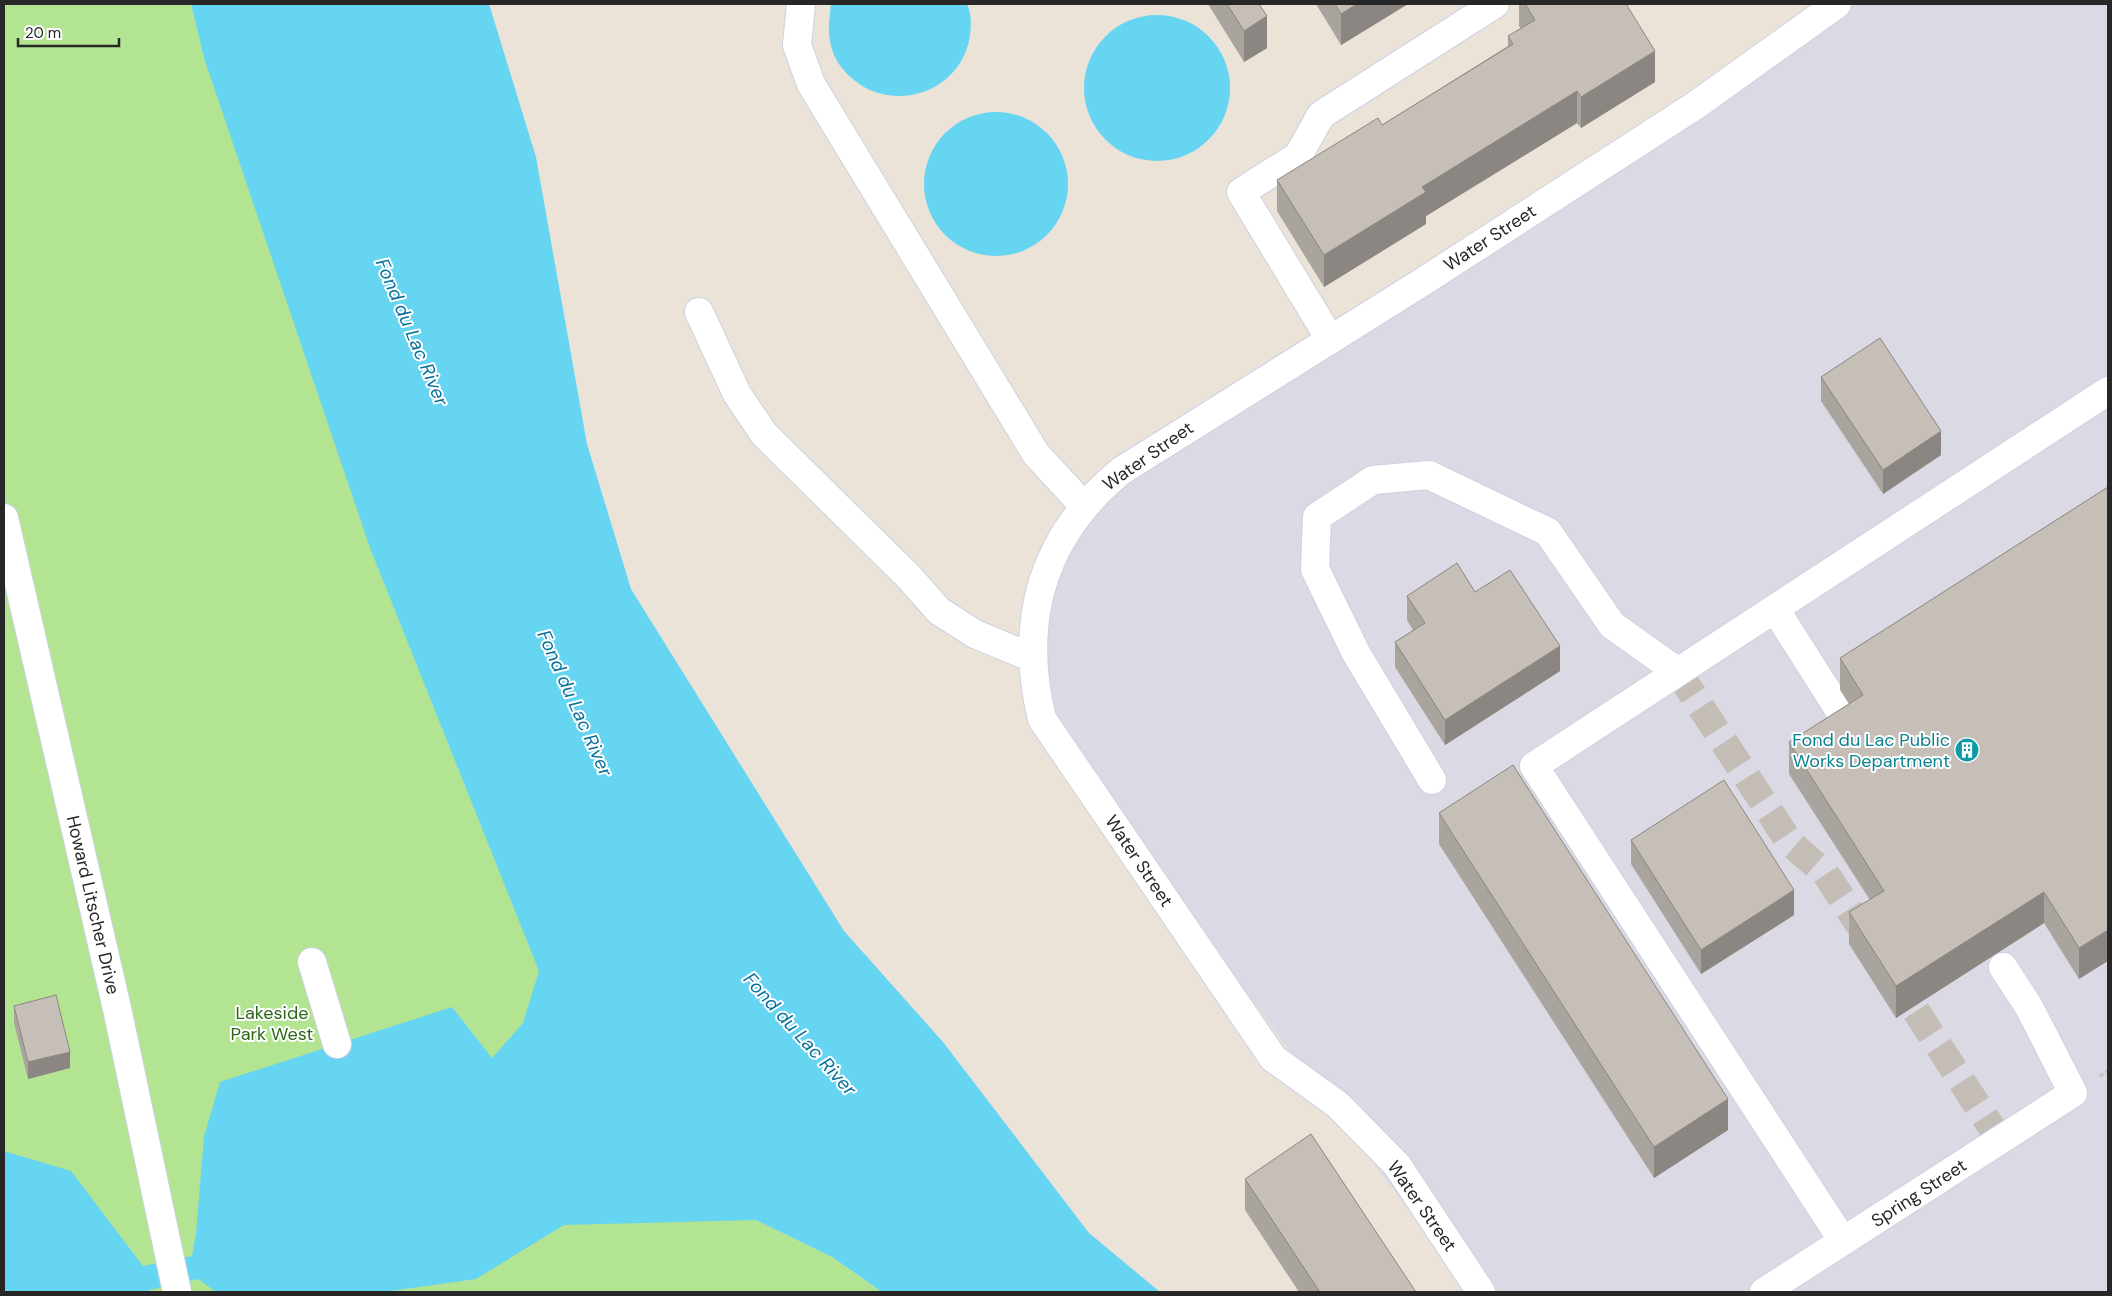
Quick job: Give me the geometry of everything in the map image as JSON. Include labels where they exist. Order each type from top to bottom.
[{"type":"street","points":[[801,4],[797,45],[811,84],[1036,454],[1084,506]]},
{"type":"street","points":[[1330,339],[1241,192],[1298,156],[1321,115],[1494,4]]},
{"type":"street","name":"Water Street","points":[[1481,1292],[1397,1165],[1338,1105],[1273,1058],[1042,719],[1034,680],[1033,658],[1034,618],[1041,588],[1061,540],[1084,506],[1130,464],[1330,339],[1696,105],[1837,4]]},
{"type":"street","points":[[699,312],[737,394],[764,434],[909,577],[939,611],[975,634],[1033,658]]},
{"type":"street","points":[[1843,1241],[1534,766],[2108,391]]},
{"type":"street","points":[[1432,780],[1356,653],[1315,569],[1317,517],[1373,480],[1429,475],[1548,532],[1612,625],[1678,672]]},
{"type":"street","name":"Howard Litscher Drive","points":[[4,518],[118,1013],[164,1238],[177,1292]]},
{"type":"street","points":[[1775,609],[1850,727]]},
{"type":"street","points":[[312,962],[337,1044]]},
{"type":"street","name":"Spring Street","points":[[1764,1292],[2073,1093],[2029,1007],[2003,967]]},
{"type":"shaded area","points":[[1837,4],[2108,4],[2108,1292],[1470,1292],[1042,719],[1032,650],[1084,506]]},
{"type":"green space","name":"Lakeside Park West","points":[[4,4],[191,4],[204,58],[756,1220],[832,1257],[882,1292],[4,1292]]},
{"type":"water","name":"Fond du Lac River","points":[[191,4],[489,4],[536,157],[587,444],[631,589],[844,931],[943,1042],[1089,1233],[1160,1292],[882,1292],[832,1257],[756,1220],[564,1225],[476,1279],[384,1292],[216,1292],[198,1279],[150,1290],[149,1292],[4,1292],[4,1151],[71,1171],[143,1266],[192,1256],[196,1233],[204,1136],[220,1082],[452,1007],[492,1058],[523,1023],[539,971],[370,548],[204,58]]},
{"type":"water","points":[[831,4],[967,4],[971,24],[968,45],[961,62],[950,76],[936,86],[920,93],[904,96],[886,95],[870,90],[854,80],[843,70],[838,62],[833,53],[829,38]]},
{"type":"water","points":[[1157,15],[1185,21],[1208,37],[1224,60],[1230,88],[1224,116],[1208,139],[1185,155],[1157,161],[1129,155],[1106,139],[1090,116],[1084,88],[1090,60],[1106,37],[1129,21]]},
{"type":"water","points":[[996,112],[1024,118],[1036,124],[1047,133],[1056,144],[1062,156],[1068,184],[1062,212],[1056,224],[1047,235],[1036,244],[1024,250],[996,256],[968,250],[956,244],[945,235],[936,224],[930,212],[924,184],[930,156],[936,144],[945,133],[956,124],[968,118]]},
{"type":"building","points":[[1227,4],[1259,4],[1267,16],[1244,31]]},
{"type":"building","points":[[1335,4],[1357,4],[1341,14]]},
{"type":"building","points":[[1525,4],[1626,4],[1655,51],[1581,97],[1577,91],[1422,187],[1426,192],[1324,255],[1277,180],[1378,118],[1382,125],[1513,44],[1508,36],[1535,20]]},
{"type":"building","points":[[1880,338],[1941,431],[1883,470],[1821,377]]},
{"type":"building","name":"Fond du Lac Public Works Department","points":[[2108,487],[2108,930],[2079,948],[2044,892],[1896,986],[1849,912],[1884,891],[1789,742],[1863,695],[1840,658]]},
{"type":"building","points":[[1457,563],[1475,592],[1510,570],[1560,646],[1445,720],[1395,642],[1425,623],[1407,596]]},
{"type":"building","points":[[1513,765],[1728,1099],[1654,1147],[1439,813]]},
{"type":"building","points":[[1724,780],[1794,890],[1701,950],[1631,840]]},
{"type":"building","points":[[56,995],[70,1052],[28,1062],[14,1006]]},
{"type":"building","points":[[1311,1134],[1416,1292],[1320,1292],[1245,1179]]},
{"type":"tunnel","points":[[1678,672],[1790,843],[1826,874],[1871,943]]},
{"type":"tunnel","points":[[1893,976],[2000,1140]]},
{"type":"place","name":"Fond du Lac Public Works Department","points":[[1967,750]]}]
